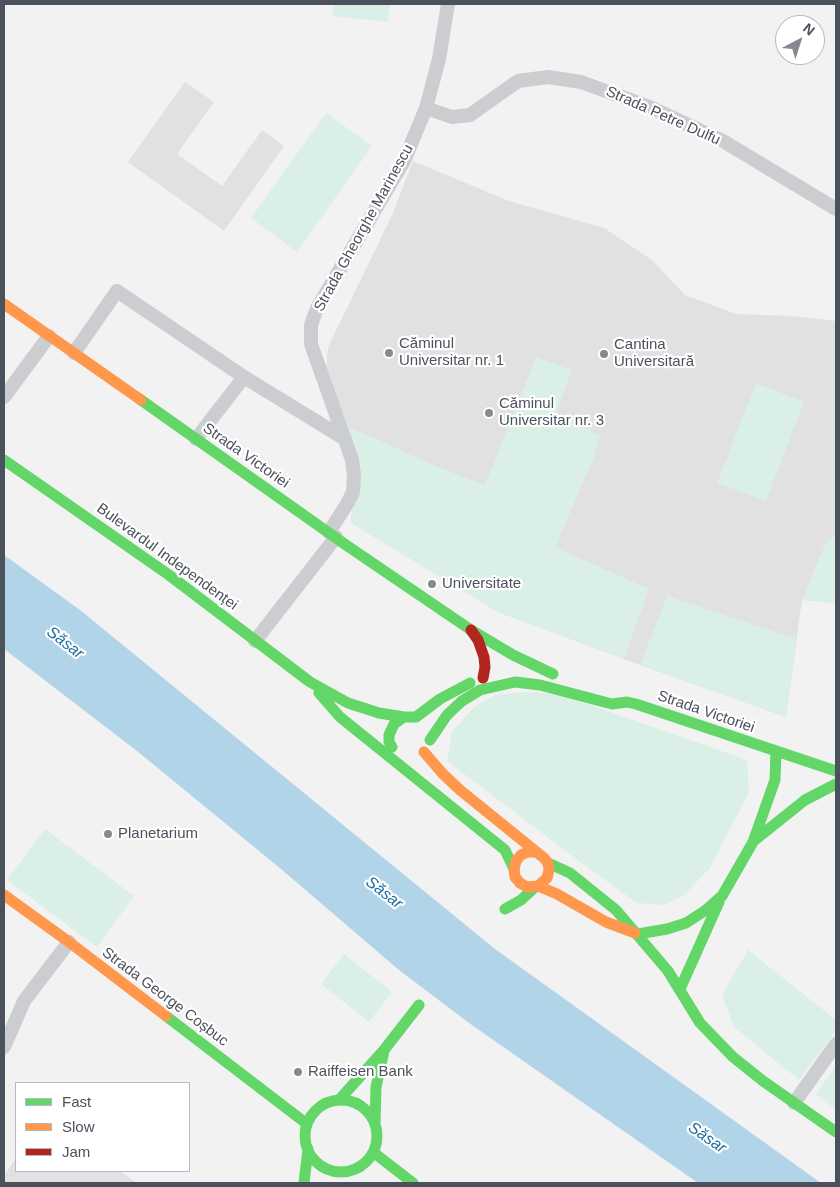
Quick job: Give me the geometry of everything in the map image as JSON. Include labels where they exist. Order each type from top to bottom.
[{"type":"main road","name":"Strada Victoriei","points":[[4,304],[332,535],[471,630],[513,655],[557,675],[523,670]]},
{"type":"main road","name":"Bulevardul Independenței","points":[[4,460],[169,575],[310,682],[348,703],[379,713],[404,717]]},
{"type":"main road","name":"Strada Victoriei","points":[[471,630],[478,640],[484,657],[483,678]]},
{"type":"main road","points":[[392,747],[389,742],[391,729],[398,720],[404,717],[416,717],[445,696],[496,674]]},
{"type":"main road","name":"Bulevardul Independenței","points":[[310,682],[340,718],[505,850],[511,890]]},
{"type":"main road","name":"Strada Victoriei","points":[[430,740],[447,715],[462,701],[480,690],[498,684],[516,682],[540,685],[612,704],[626,702]]},
{"type":"main road","name":"Strada Victoriei","points":[[616,693],[626,702],[836,771]]},
{"type":"main road","points":[[415,756],[430,740],[427,726],[416,717]]},
{"type":"main road","points":[[340,718],[357,723],[402,756],[415,756],[438,769],[460,790],[548,862],[570,873],[591,888],[616,910],[638,934],[680,989],[700,1024],[710,1035],[733,1057],[836,1132]]},
{"type":"main road","points":[[680,989],[722,896],[754,842],[775,780],[776,752]]},
{"type":"main road","points":[[754,842],[805,800],[836,784]]},
{"type":"main road","points":[[511,890],[516,861],[521,855],[528,852],[536,852]]},
{"type":"main road","points":[[511,890],[521,900],[547,878],[548,862]]},
{"type":"main road","points":[[511,890],[520,883],[527,887],[536,886],[557,894],[606,922],[638,934],[686,923],[706,910],[722,896]]},
{"type":"main road","name":"Strada George Coșbuc","points":[[4,895],[69,942],[307,1124]]},
{"type":"main road","points":[[340,1100],[420,1005]]},
{"type":"main road","points":[[332,1183],[347,1171],[362,1165],[373,1152],[376,1144],[376,1088],[384,1050]]},
{"type":"main road","points":[[304,1183],[308,1149],[305,1132],[310,1118],[319,1107],[326,1103],[340,1100],[355,1103],[368,1112],[375,1126]]},
{"type":"main road","points":[[308,1149],[315,1161],[320,1165],[333,1171],[347,1171]]},
{"type":"main road","points":[[373,1152],[413,1183]]},
{"type":"street","name":"Strada Gheorghe Marinescu","points":[[255,641],[332,535],[352,492],[354,475],[352,460],[311,344],[311,325],[317,308],[404,161],[426,108],[439,59],[448,4]]},
{"type":"street","name":"Strada Petre Dulfu","points":[[426,108],[452,117],[470,115],[518,81],[548,77],[581,82],[650,107],[723,141],[836,209]]},
{"type":"street","points":[[74,353],[117,291],[244,377],[345,439]]},
{"type":"street","points":[[4,397],[49,336]]},
{"type":"street","points":[[196,439],[244,377]]},
{"type":"street","points":[[4,1047],[24,1001],[69,942]]},
{"type":"street","points":[[794,1102],[836,1044]]},
{"type":"shaded area","points":[[185,82],[214,102],[177,154],[222,186],[262,130],[284,146],[224,231],[128,162]]},
{"type":"shaded area","points":[[413,161],[509,201],[604,228],[652,260],[685,295],[736,314],[792,316],[836,321],[836,603],[802,600],[786,717],[498,612],[353,524],[351,517],[354,501],[327,370],[327,354],[329,345],[393,213]]},
{"type":"shaded area","points":[[15,1159],[15,1172],[121,1172],[137,1183],[4,1183],[4,1175]]},
{"type":"green space","points":[[334,4],[390,4],[388,22],[332,16]]},
{"type":"green space","points":[[326,113],[372,146],[297,252],[251,218]]},
{"type":"green space","points":[[536,357],[572,370],[556,413],[600,435],[594,457],[556,548],[649,589],[624,659],[498,612],[353,524],[351,520],[354,501],[345,425],[442,469],[485,485]]},
{"type":"green space","points":[[756,383],[804,402],[766,501],[717,483]]},
{"type":"green space","points":[[836,535],[836,603],[802,600],[826,542]]},
{"type":"green space","points":[[667,596],[796,639],[786,717],[640,665]]},
{"type":"green space","points":[[526,692],[559,694],[747,760],[749,792],[710,868],[684,895],[664,905],[637,903],[447,761],[452,732],[475,706],[495,695]]},
{"type":"green space","points":[[45,829],[134,896],[97,947],[7,880]]},
{"type":"green space","points":[[748,950],[836,1020],[836,1031],[799,1080],[734,1027],[722,995]]},
{"type":"green space","points":[[344,954],[392,992],[369,1022],[321,984]]},
{"type":"green space","points":[[836,1066],[836,1110],[816,1094]]},
{"type":"water","name":"Săsar","points":[[4,555],[80,610],[495,949],[821,1183],[698,1183],[469,1023],[399,970],[281,869],[137,751],[4,649]]},
{"type":"traffic: fast","points":[[141,400],[346,545],[471,630],[513,655],[553,674]]},
{"type":"traffic: fast","points":[[4,460],[169,575],[310,682],[348,703],[379,713],[404,717]]},
{"type":"traffic: fast","points":[[430,740],[447,715],[462,701],[480,690],[515,682],[540,685],[612,704],[627,702],[636,704],[836,771]]},
{"type":"traffic: fast","points":[[416,717],[440,699],[470,683]]},
{"type":"traffic: fast","points":[[319,693],[340,717],[505,850],[514,869]]},
{"type":"traffic: fast","points":[[392,747],[389,742],[389,735],[394,724],[404,717],[413,717]]},
{"type":"traffic: fast","points":[[638,934],[667,929],[686,923],[706,910],[722,896],[753,842],[775,780],[776,752]]},
{"type":"traffic: fast","points":[[755,840],[805,800],[836,784]]},
{"type":"traffic: fast","points":[[548,863],[570,873],[616,910],[668,971],[700,1023],[733,1057],[763,1081],[836,1132]]},
{"type":"traffic: fast","points":[[505,909],[521,900],[535,887]]},
{"type":"traffic: fast","points":[[680,989],[719,902]]},
{"type":"traffic: fast","points":[[339,1100],[384,1050],[419,1005]]},
{"type":"traffic: fast","points":[[166,1016],[307,1124]]},
{"type":"traffic: fast","points":[[375,1125],[376,1087],[384,1051]]},
{"type":"traffic: fast","points":[[341,1100],[361,1106],[371,1116],[377,1136],[371,1156],[361,1166],[341,1172],[321,1166],[311,1156],[305,1136],[311,1116],[321,1106],[341,1100]]},
{"type":"traffic: fast","points":[[304,1183],[308,1149]]},
{"type":"traffic: fast","points":[[373,1152],[413,1183]]},
{"type":"traffic: slow","points":[[4,304],[141,400]]},
{"type":"traffic: slow","points":[[424,752],[460,790],[544,858],[548,863],[547,878],[538,886],[527,887],[515,877],[516,861],[521,855],[528,852],[536,852]]},
{"type":"traffic: slow","points":[[538,886],[557,894],[606,922],[635,933]]},
{"type":"traffic: slow","points":[[4,895],[166,1016]]},
{"type":"traffic: jam","points":[[471,630],[478,640],[484,657],[483,678]]},
{"type":"place","name":"Căminul Universitar nr. 1","points":[[389,353]]},
{"type":"place","name":"Cantina Universitară","points":[[604,354]]},
{"type":"place","name":"Căminul Universitar nr. 3","points":[[489,413]]},
{"type":"place","name":"Universitate","points":[[432,584]]},
{"type":"place","name":"Planetarium","points":[[108,834]]},
{"type":"place","name":"Raiffeisen Bank","points":[[298,1072]]}]
